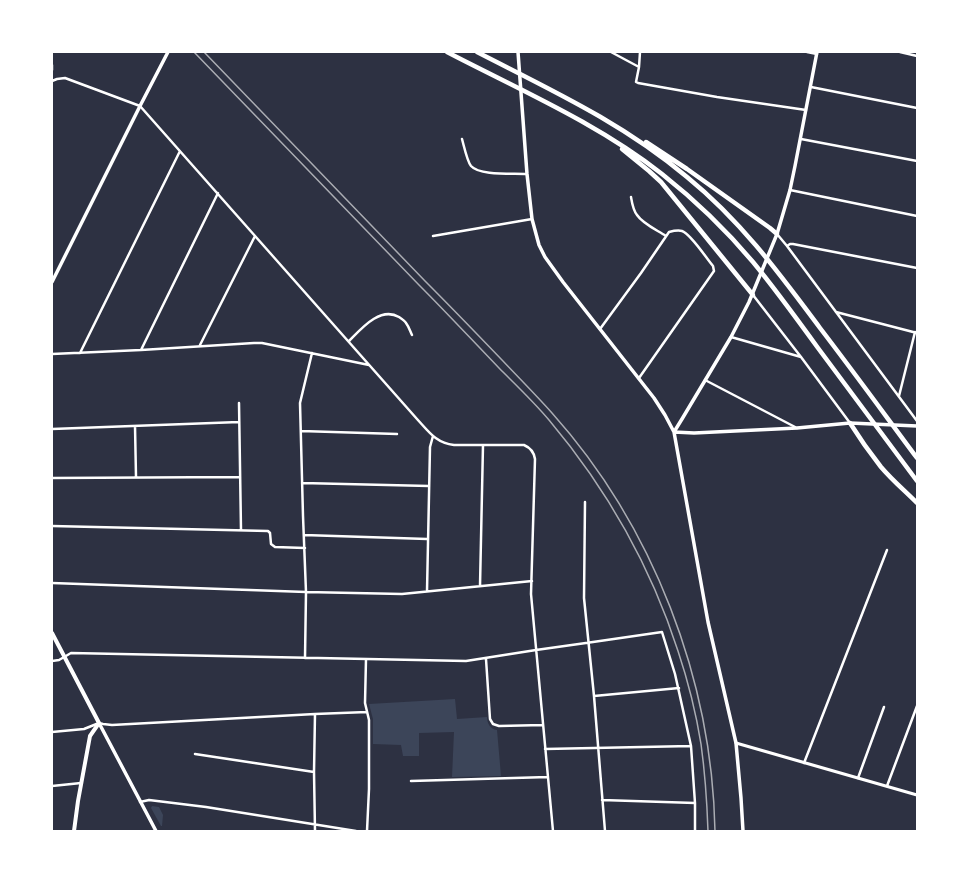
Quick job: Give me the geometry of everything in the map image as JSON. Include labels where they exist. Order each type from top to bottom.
[{"type":"highway","points":[[447,52],[605,135],[644,160],[676,185],[714,220],[752,261],[917,481]]},
{"type":"highway","points":[[477,52],[585,107],[652,145],[777,234]]},
{"type":"highway","points":[[616,125],[645,144],[687,176],[726,212],[758,247],[917,458]]},
{"type":"highway","points":[[605,135],[661,182],[753,295]]},
{"type":"highway","points":[[850,423],[881,467],[917,503]]},
{"type":"main road","points":[[52,282],[168,52]]},
{"type":"main road","points":[[518,52],[526,174],[532,219],[539,245],[545,257],[563,282],[639,378],[662,410],[674,432],[708,622],[736,743],[742,798],[743,831]]},
{"type":"main road","points":[[674,432],[731,337],[753,295],[777,234],[790,190],[817,53]]},
{"type":"main road","points":[[674,432],[688,433],[797,428],[850,423],[917,426]]},
{"type":"main road","points":[[52,633],[156,831]]},
{"type":"main road","points":[[74,831],[90,736],[99,723]]},
{"type":"street","points":[[611,52],[639,67]]},
{"type":"street","points":[[640,52],[636,82],[645,85],[717,97],[806,110]]},
{"type":"street","points":[[807,52],[817,53]]},
{"type":"street","points":[[900,52],[917,56]]},
{"type":"street","points":[[52,65],[52,70]]},
{"type":"street","points":[[52,81],[59,78],[68,79],[140,106],[433,436],[448,444],[527,446],[534,453],[531,594],[553,831]]},
{"type":"street","points":[[811,87],[917,108]]},
{"type":"street","points":[[801,138],[917,161]]},
{"type":"street","points":[[462,139],[470,165],[477,170],[484,172],[526,174]]},
{"type":"street","points":[[80,353],[180,151]]},
{"type":"street","points":[[790,190],[917,216]]},
{"type":"street","points":[[140,350],[218,194]]},
{"type":"street","points":[[631,197],[633,207],[637,215],[644,222],[666,236]]},
{"type":"street","points":[[433,236],[532,219]]},
{"type":"street","points":[[600,329],[669,232],[681,231],[688,234],[713,266],[714,272],[639,378]]},
{"type":"street","points":[[777,234],[917,421]]},
{"type":"street","points":[[200,345],[255,236]]},
{"type":"street","points":[[787,246],[793,244],[917,268]]},
{"type":"street","points":[[753,295],[802,357],[850,423]]},
{"type":"street","points":[[835,312],[916,333],[899,396]]},
{"type":"street","points":[[349,341],[371,321],[388,314],[397,316],[406,322],[412,335]]},
{"type":"street","points":[[731,337],[802,357]]},
{"type":"street","points":[[52,354],[140,350],[200,345],[262,343],[369,365]]},
{"type":"street","points":[[305,658],[306,592],[300,403],[312,353]]},
{"type":"street","points":[[705,380],[797,428]]},
{"type":"street","points":[[239,403],[241,530]]},
{"type":"street","points":[[52,429],[239,422]]},
{"type":"street","points":[[135,426],[136,477]]},
{"type":"street","points":[[301,431],[397,434]]},
{"type":"street","points":[[427,591],[430,447],[433,436]]},
{"type":"street","points":[[480,586],[483,445]]},
{"type":"street","points":[[52,478],[240,477]]},
{"type":"street","points":[[302,483],[429,486]]},
{"type":"street","points":[[585,502],[584,598],[605,831]]},
{"type":"street","points":[[52,526],[241,530],[269,532],[271,535],[271,544],[275,547],[305,548]]},
{"type":"street","points":[[304,536],[428,539]]},
{"type":"street","points":[[804,763],[887,550]]},
{"type":"street","points":[[52,583],[402,594],[532,581]]},
{"type":"street","points":[[52,662],[72,653],[466,661],[662,632],[679,688],[691,746],[695,803],[695,831]]},
{"type":"street","points":[[366,659],[365,703],[369,720],[369,789],[367,831]]},
{"type":"street","points":[[486,659],[490,719],[493,724],[499,726],[543,725]]},
{"type":"street","points":[[594,696],[679,688]]},
{"type":"street","points":[[887,786],[917,706]]},
{"type":"street","points":[[858,778],[884,707]]},
{"type":"street","points":[[52,732],[84,729],[99,723],[112,725],[368,712]]},
{"type":"street","points":[[315,714],[315,831]]},
{"type":"street","points":[[736,743],[917,795]]},
{"type":"street","points":[[545,749],[691,746]]},
{"type":"street","points":[[195,754],[314,772]]},
{"type":"street","points":[[411,781],[548,777]]},
{"type":"street","points":[[52,786],[81,783]]},
{"type":"street","points":[[140,802],[149,800],[206,807],[356,831]]},
{"type":"street","points":[[602,800],[695,803]]},
{"type":"shaded area","points":[[455,699],[457,719],[487,717],[489,725],[497,730],[501,776],[452,777],[454,732],[419,733],[419,756],[403,756],[401,745],[373,744],[373,719],[369,704]]},
{"type":"shaded area","points":[[152,806],[159,807],[163,815],[162,826],[151,808]]},
{"type":"railway","points":[[194,52],[537,407],[570,446],[608,500],[625,529],[654,588],[682,662],[701,744],[706,788],[708,831]]},
{"type":"railway","points":[[204,52],[546,406],[588,457],[620,505],[647,555],[670,607],[689,662],[702,717],[711,774],[715,831]]}]
